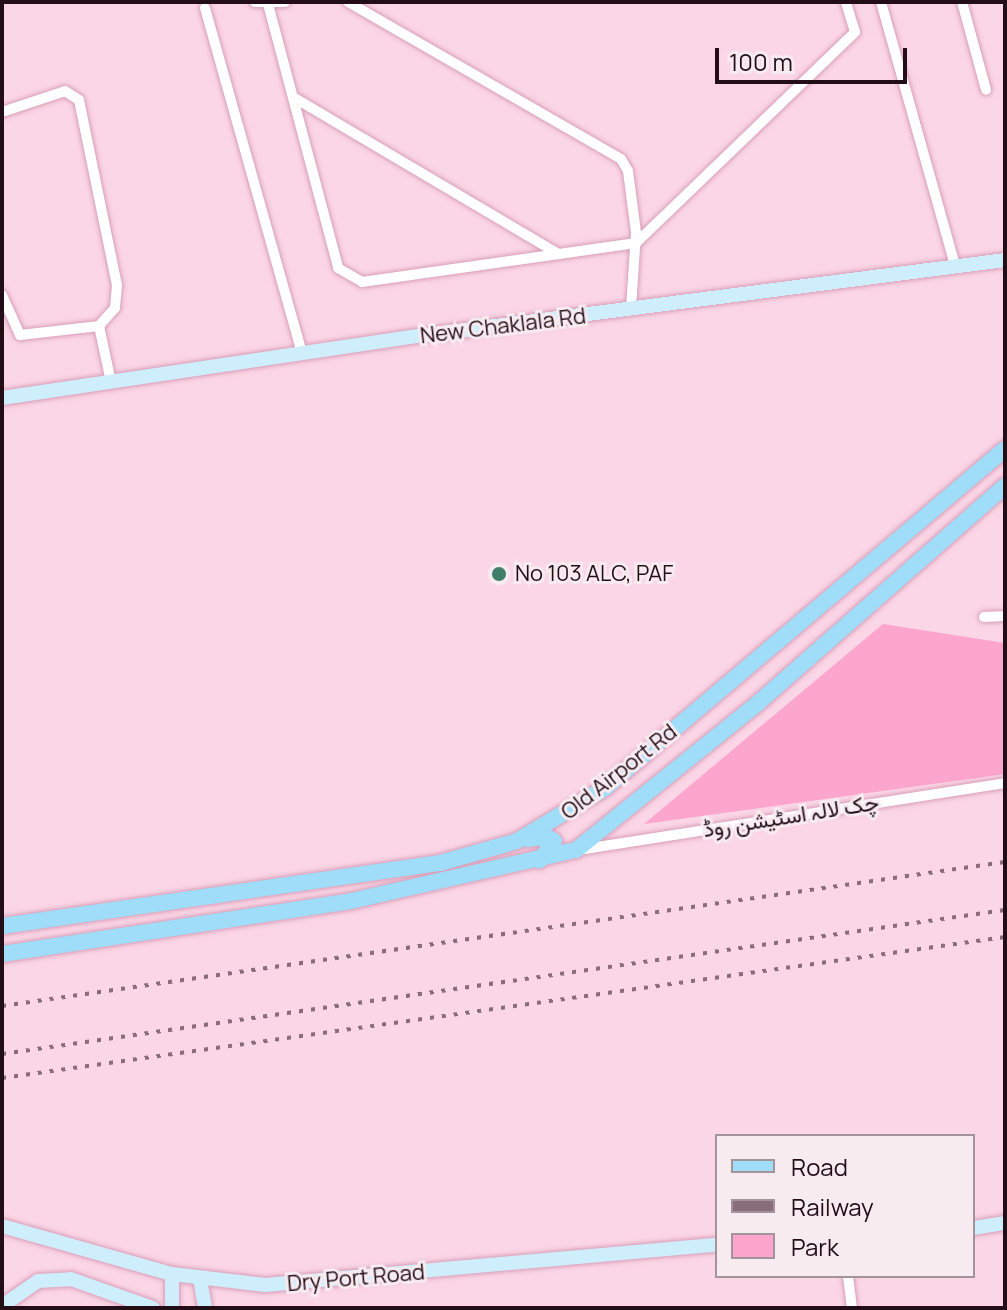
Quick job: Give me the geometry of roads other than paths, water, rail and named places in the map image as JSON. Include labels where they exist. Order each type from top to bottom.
[{"type":"main road","name":"Old Airport Rd","points":[[2,926],[440,863],[517,841],[605,788],[1005,449]]},
{"type":"main road","name":"Old Airport Rd","points":[[2,954],[351,901],[536,863],[576,850],[758,703],[1005,486]]},
{"type":"main road","points":[[605,788],[591,807],[591,822],[601,825],[617,819]]},
{"type":"main road","points":[[517,841],[547,837],[554,841],[536,863]]},
{"type":"street","points":[[255,2],[285,2]]},
{"type":"street","points":[[348,2],[621,159],[628,171],[636,243],[631,309]]},
{"type":"street","points":[[268,4],[338,268],[351,280],[636,243],[855,32],[846,2]]},
{"type":"street","points":[[881,2],[956,268]]},
{"type":"street","points":[[962,2],[986,90]]},
{"type":"street","points":[[205,8],[302,353]]},
{"type":"street","points":[[2,112],[65,91],[79,100],[117,285],[115,308],[99,326],[20,335],[2,295]]},
{"type":"street","points":[[293,97],[559,254]]},
{"type":"street","name":"New Chaklala Rd","points":[[2,398],[302,353],[1005,260]]},
{"type":"street","points":[[99,326],[111,382]]},
{"type":"street","points":[[984,617],[1005,616]]},
{"type":"street","name":"چک لالہ اسٹیشن روڈ","points":[[576,850],[1005,783]]},
{"type":"street","points":[[975,1228],[1005,1223]]},
{"type":"street","name":"Dry Port Road","points":[[2,1226],[172,1274],[200,1279],[324,1283],[715,1245]]},
{"type":"street","points":[[172,1274],[172,1308]]},
{"type":"street","points":[[848,1278],[852,1308]]},
{"type":"street","points":[[2,1306],[38,1281],[71,1279],[153,1308]]},
{"type":"street","points":[[200,1279],[205,1308]]},
{"type":"railway","points":[[2,1006],[1005,862]]},
{"type":"railway","points":[[2,1054],[1005,910]]},
{"type":"railway","points":[[2,1078],[1005,937]]},
{"type":"place","name":"No 103 ALC, PAF","points":[[499,574]]}]
